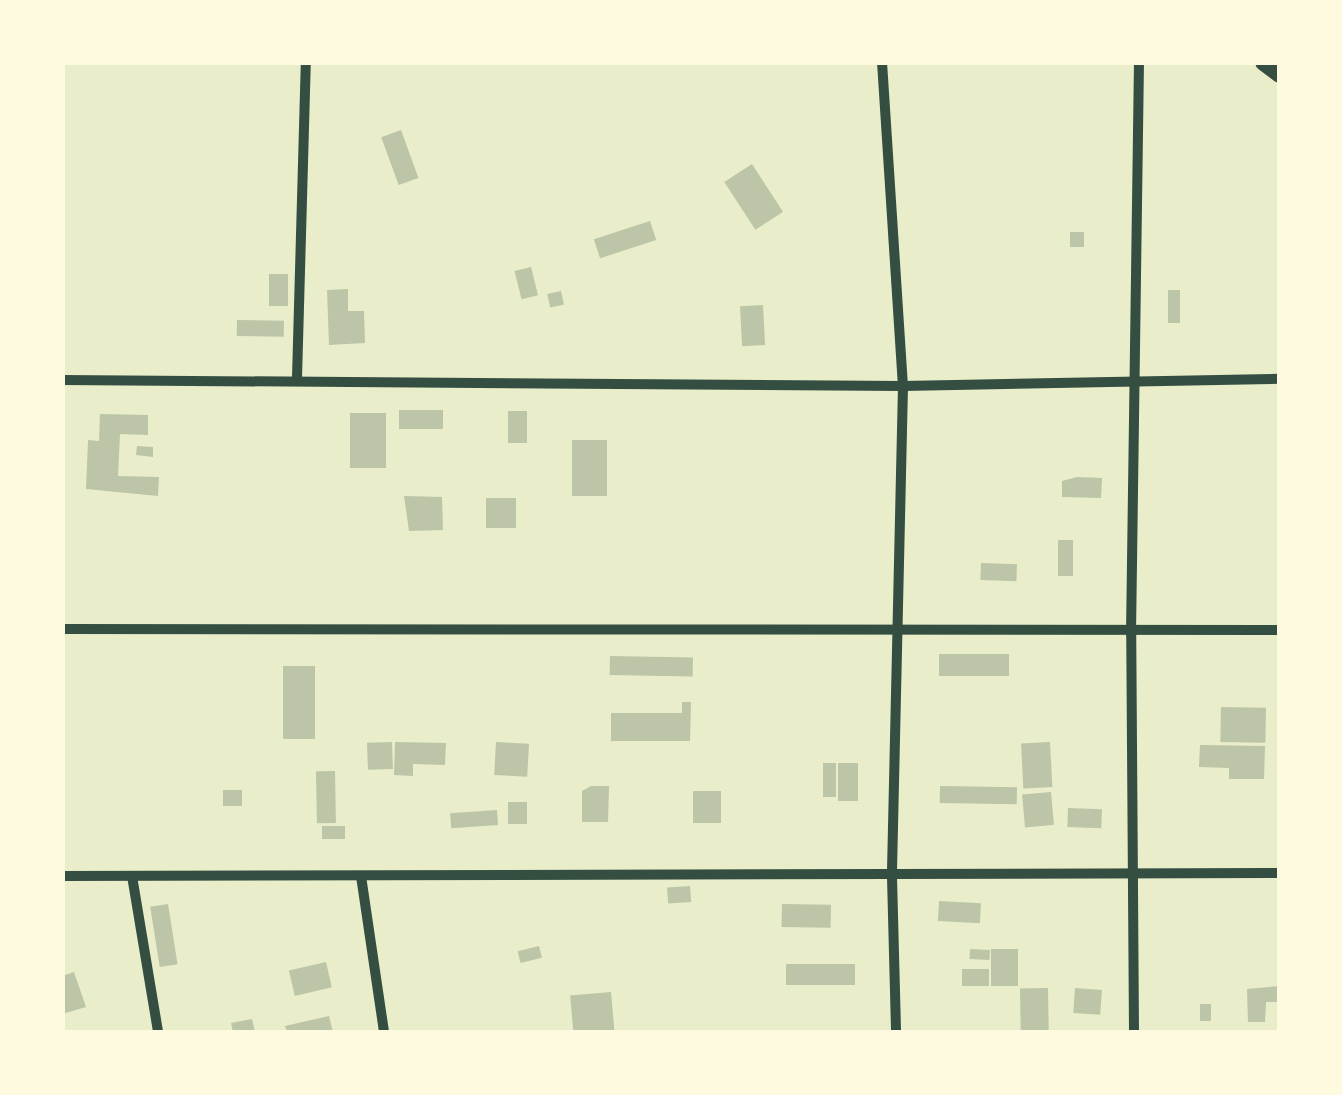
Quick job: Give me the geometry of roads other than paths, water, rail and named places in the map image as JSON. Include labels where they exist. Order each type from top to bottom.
[{"type":"main road","points":[[1264,62],[1280,74]]},
{"type":"street","points":[[297,378],[306,62]]},
{"type":"street","points":[[882,62],[903,386],[892,877],[896,1032]]},
{"type":"street","points":[[1134,1032],[1131,634],[1138,379],[1139,62]]},
{"type":"street","points":[[62,380],[297,378],[903,386],[1280,379]]},
{"type":"street","points":[[62,629],[898,629],[1131,634],[1280,630]]},
{"type":"street","points":[[62,876],[892,877],[1280,873]]},
{"type":"street","points":[[132,876],[158,1032]]},
{"type":"street","points":[[362,876],[384,1032]]}]
